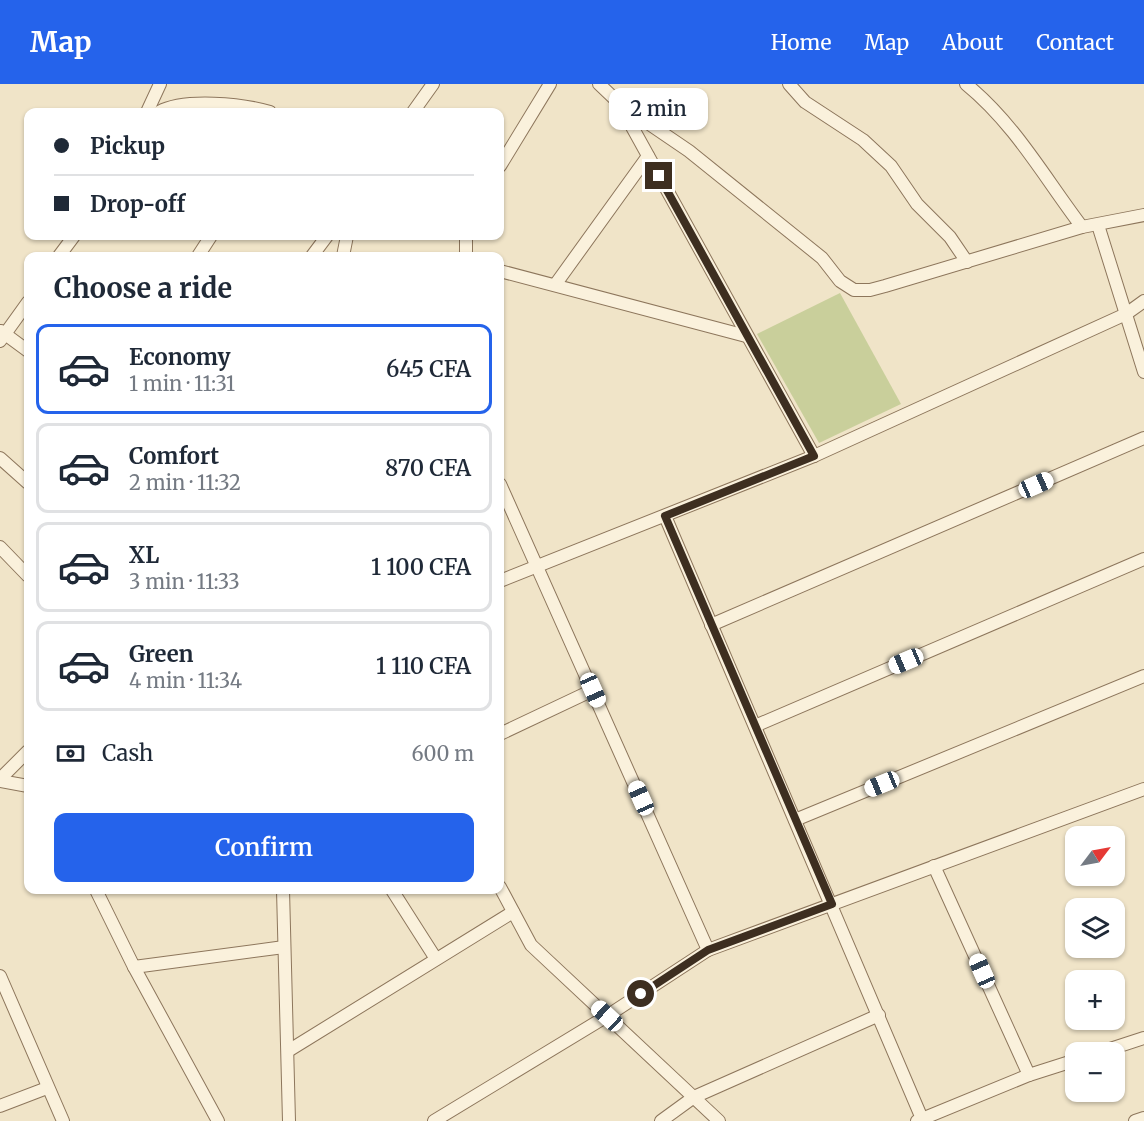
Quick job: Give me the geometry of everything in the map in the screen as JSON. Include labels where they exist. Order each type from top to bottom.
[{"type":"street","points":[[149,108],[160,84]]},
{"type":"street","points":[[416,108],[433,84]]},
{"type":"street","points":[[504,159],[550,84]]},
{"type":"street","points":[[599,84],[620,104],[689,151],[822,258],[840,281],[854,290],[870,290],[1082,226],[1098,225],[1144,215]]},
{"type":"street","points":[[789,84],[805,102],[863,140],[891,166],[917,204],[951,237],[967,262]]},
{"type":"street","points":[[966,84],[988,102],[1017,135],[1050,185],[1082,226]]},
{"type":"street","points":[[167,108],[187,104],[255,108]]},
{"type":"street","points":[[620,104],[814,456]]},
{"type":"street","points":[[555,285],[648,156]]},
{"type":"street","points":[[1098,225],[1144,372]]},
{"type":"street","points":[[504,272],[746,336]]},
{"type":"street","points":[[504,579],[537,564],[814,456],[1126,314],[1144,301]]},
{"type":"street","points":[[24,307],[2,335],[24,349]]},
{"type":"street","points":[[711,625],[1144,438]]},
{"type":"street","points":[[0,458],[24,479]]},
{"type":"street","points":[[504,493],[708,950]]},
{"type":"street","points":[[665,516],[832,904],[921,1120],[1065,1064]]},
{"type":"street","points":[[0,547],[24,572]]},
{"type":"street","points":[[755,726],[1144,558]]},
{"type":"street","points":[[795,820],[1144,676]]},
{"type":"street","points":[[504,732],[593,690]]},
{"type":"street","points":[[0,780],[24,754]]},
{"type":"street","points":[[0,780],[24,785]]},
{"type":"street","points":[[434,1121],[607,1016],[708,950],[934,866],[1142,793]]},
{"type":"street","points":[[934,866],[1029,1076]]},
{"type":"street","points":[[98,894],[134,967],[218,1121]]},
{"type":"street","points":[[283,894],[289,1121]]},
{"type":"street","points":[[395,894],[436,958]]},
{"type":"street","points":[[504,894],[531,945],[719,1121]]},
{"type":"street","points":[[288,1051],[513,912]]},
{"type":"street","points":[[134,967],[284,947]]},
{"type":"street","points":[[1,982],[63,1121]]},
{"type":"street","points":[[661,1121],[694,1097],[879,1015]]},
{"type":"street","points":[[1125,1044],[1144,1038]]},
{"type":"street","points":[[0,1106],[47,1088]]},
{"type":"street","points":[[1135,1121],[1144,1118]]},
{"type":"green space","points":[[840,293],[901,404],[819,443],[757,334]]},
{"type":"route","points":[[641,994],[708,950],[832,904],[665,516],[814,456],[659,176]]}]
